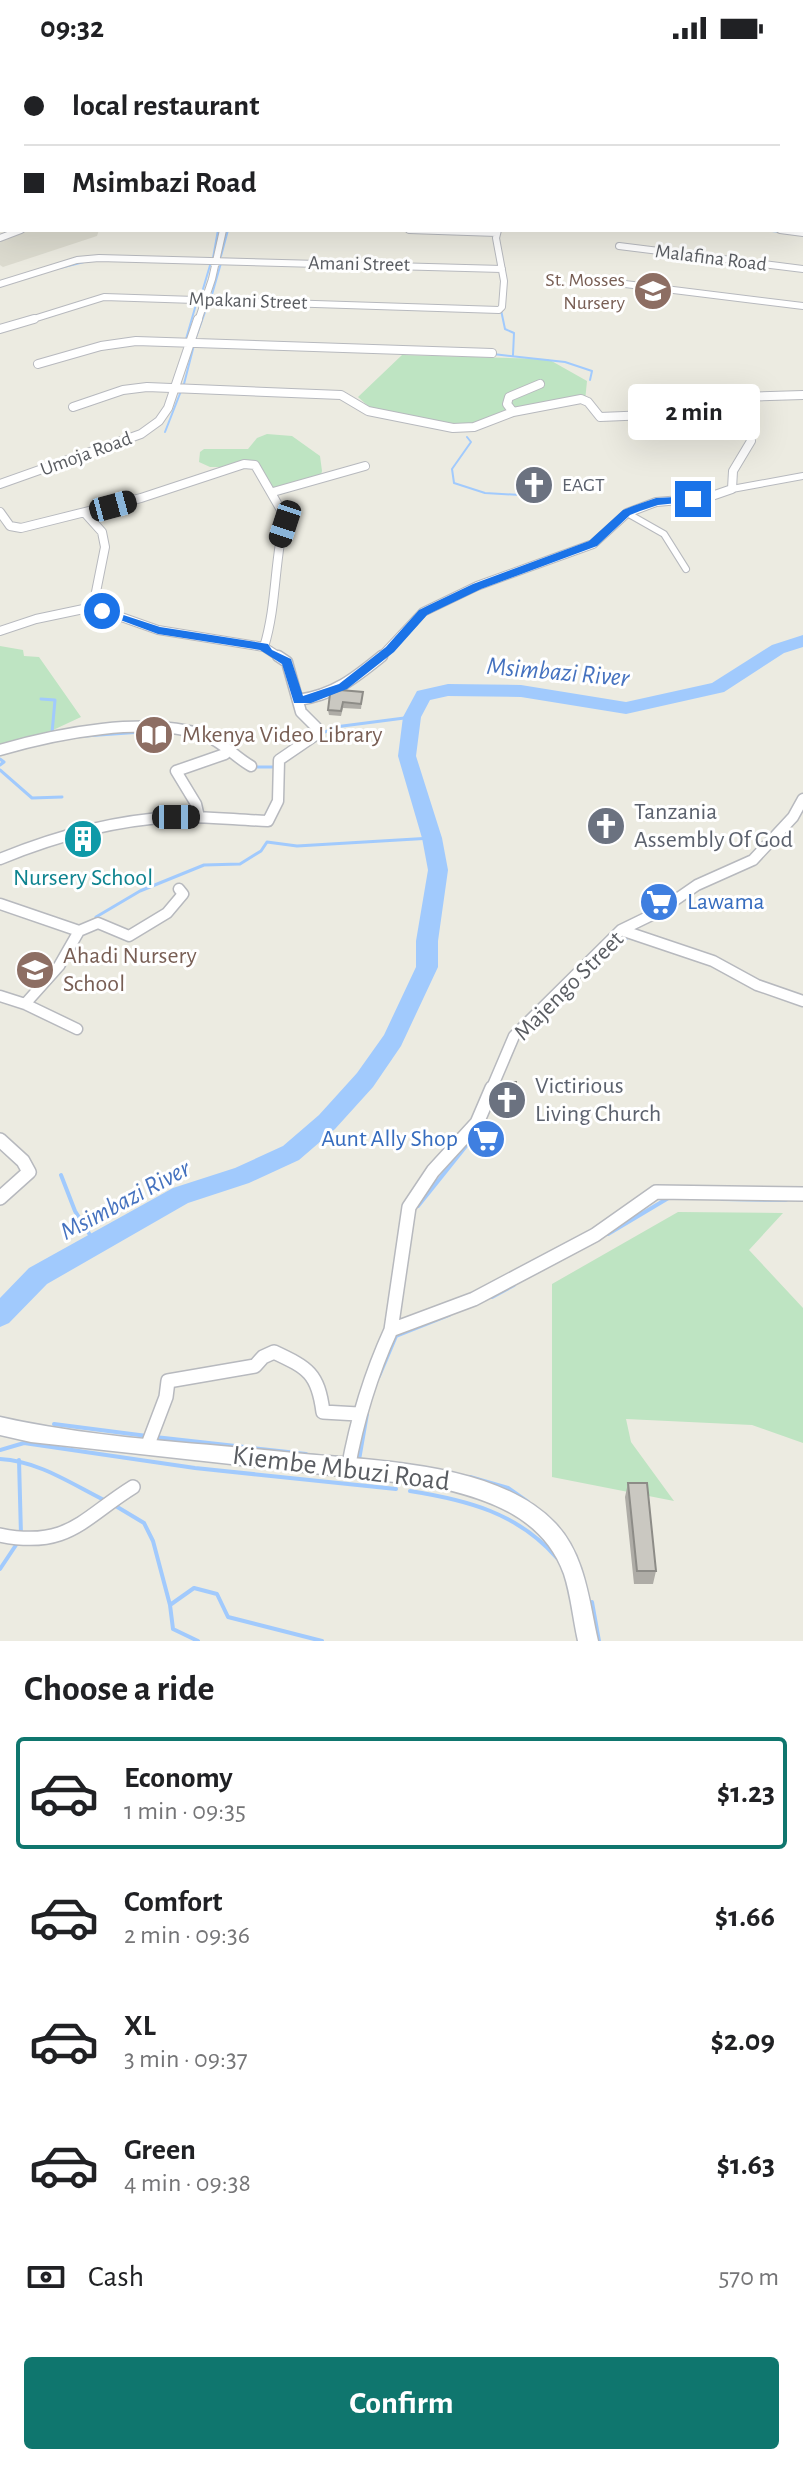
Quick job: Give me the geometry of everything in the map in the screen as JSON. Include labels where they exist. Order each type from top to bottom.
[{"type":"main road","name":"Kiembe Mbuzi Road","points":[[0,1426],[31,1433],[147,1447],[431,1477],[506,1495],[549,1527],[564,1550],[580,1597],[588,1641]]},
{"type":"street","name":"Umoja Road","points":[[0,484],[141,434],[159,421],[176,388],[222,232]]},
{"type":"street","points":[[498,232],[502,269]]},
{"type":"street","name":"Malafina Road","points":[[619,246],[803,269]]},
{"type":"street","name":"Amani Street","points":[[0,284],[88,258],[502,269]]},
{"type":"street","name":"Mpakani Street","points":[[0,329],[98,297],[501,309],[502,269]]},
{"type":"street","points":[[617,283],[803,306]]},
{"type":"street","points":[[38,364],[116,343],[189,342],[492,353]]},
{"type":"street","points":[[513,412],[507,404],[509,397],[540,384]]},
{"type":"street","points":[[73,407],[133,387],[341,395],[368,411],[453,428],[474,427],[513,412],[584,399],[600,417],[650,414],[742,416]]},
{"type":"street","points":[[732,489],[735,461],[751,441],[739,406],[742,395],[803,395]]},
{"type":"street","points":[[0,512],[10,526],[21,528],[85,513],[249,463],[255,465],[285,517],[277,547],[271,624],[264,647]]},
{"type":"street","points":[[273,492],[365,466]]},
{"type":"street","points":[[298,700],[329,694],[343,687],[390,650],[423,612],[477,586],[593,544],[627,513],[656,502],[706,498],[732,489],[803,476]]},
{"type":"street","points":[[85,513],[102,532],[105,547],[93,607]]},
{"type":"street","points":[[627,513],[664,534],[686,569]]},
{"type":"street","points":[[0,631],[36,619],[93,607],[158,630],[264,647],[268,653],[287,662],[301,712],[314,723],[317,734],[279,760],[278,806],[273,818],[258,821],[199,817],[104,825],[54,837],[0,859]]},
{"type":"street","points":[[0,750],[45,737],[139,730],[185,731],[209,736],[237,760],[251,766]]},
{"type":"street","points":[[199,817],[196,804],[176,771],[225,754]]},
{"type":"street","name":"Majengo Street","points":[[348,1469],[358,1414],[369,1379],[391,1330],[409,1207],[433,1171],[477,1123],[514,1036],[621,930],[658,912],[697,885],[753,860],[793,817],[803,799]]},
{"type":"street","points":[[25,1004],[59,966],[84,926],[100,923],[125,935],[134,934],[165,914],[182,898],[179,889]]},
{"type":"street","points":[[0,904],[79,931]]},
{"type":"street","points":[[621,930],[713,961],[757,985],[803,1001]]},
{"type":"street","points":[[0,996],[25,1004],[77,1029]]},
{"type":"street","points":[[0,1140],[23,1161],[29,1172],[0,1198]]},
{"type":"street","points":[[391,1330],[474,1299],[595,1235],[656,1192],[803,1194]]},
{"type":"street","points":[[147,1447],[166,1397],[168,1381],[255,1366],[263,1357],[274,1352],[313,1370],[320,1386],[323,1412],[358,1414]]},
{"type":"street","points":[[0,1535],[28,1539],[54,1532],[64,1533],[77,1528],[108,1502],[133,1487]]},
{"type":"shaded area","points":[[22,232],[98,232],[97,236],[3,267],[0,265],[0,240]]},
{"type":"green space","points":[[402,355],[548,359],[587,381],[585,401],[554,401],[462,428],[377,414],[358,397]]},
{"type":"green space","points":[[267,434],[292,436],[320,456],[322,471],[319,483],[279,495],[269,490],[253,467],[210,467],[199,462],[200,452],[204,449],[248,449],[257,438]]},
{"type":"green space","points":[[0,646],[23,650],[24,656],[39,657],[81,717],[36,738],[0,749]]},
{"type":"green space","points":[[678,1212],[783,1213],[749,1250],[803,1308],[803,1443],[752,1425],[626,1419],[631,1442],[674,1501],[552,1477],[552,1284]]},
{"type":"building","points":[[340,690],[363,692],[361,704],[343,702],[341,711],[328,710],[330,694]]},
{"type":"building","points":[[613,812],[621,823],[599,830],[591,818]]},
{"type":"building","points":[[84,834],[87,838],[74,845],[68,838]]},
{"type":"building","name":"Victirious Living Church","points":[[506,1082],[516,1082],[515,1105],[499,1102],[500,1088],[506,1088]]},
{"type":"building","points":[[628,1483],[647,1483],[656,1571],[637,1571]]},
{"type":"waterway","points":[[213,258],[218,232]]},
{"type":"waterway","points":[[221,256],[227,232]]},
{"type":"waterway","points":[[60,268],[84,262]]},
{"type":"waterway","points":[[203,289],[211,262]]},
{"type":"waterway","points":[[211,298],[221,263]]},
{"type":"waterway","points":[[186,339],[197,301]]},
{"type":"waterway","points":[[198,341],[195,340],[209,301]]},
{"type":"waterway","points":[[501,310],[505,329],[514,333],[513,355]]},
{"type":"waterway","points":[[184,384],[194,345]]},
{"type":"waterway","points":[[493,354],[565,362],[592,371],[590,380]]},
{"type":"waterway","points":[[165,432],[181,391]]},
{"type":"waterway","points":[[467,437],[471,442],[452,469],[454,483],[485,493],[521,495]]},
{"type":"waterway","points":[[92,603],[94,584]]},
{"type":"waterway","name":"Msimbazi River","points":[[0,1315],[38,1276],[181,1195],[241,1176],[291,1153],[327,1122],[365,1080],[393,1040],[427,967],[427,941],[438,870],[432,838],[407,756],[412,717],[423,695],[448,690],[521,691],[626,708],[718,688],[778,649],[803,641]]},
{"type":"waterway","points":[[41,699],[55,700],[52,733]]},
{"type":"waterway","points":[[321,734],[335,727],[412,717]]},
{"type":"waterway","points":[[85,736],[142,732]]},
{"type":"waterway","points":[[0,759],[4,762],[0,765]]},
{"type":"waterway","points":[[253,767],[277,767]]},
{"type":"waterway","points":[[0,770],[32,798],[62,797]]},
{"type":"waterway","points":[[96,917],[140,891],[204,865],[240,864],[261,851],[267,842],[297,846],[432,838]]},
{"type":"waterway","points":[[582,976],[628,937]]},
{"type":"waterway","points":[[418,1206],[478,1131]]},
{"type":"waterway","points":[[61,1175],[75,1211],[95,1243]]},
{"type":"waterway","points":[[608,1234],[670,1197]]},
{"type":"waterway","points":[[722,1199],[786,1200]]},
{"type":"waterway","points":[[492,1297],[514,1285]]},
{"type":"waterway","points":[[379,1376],[396,1336],[449,1315]]},
{"type":"waterway","points":[[359,1460],[367,1414]]},
{"type":"waterway","points":[[54,1424],[147,1436]]},
{"type":"waterway","points":[[155,1437],[306,1454]]},
{"type":"waterway","points":[[0,1450],[24,1443],[195,1468],[396,1489]]},
{"type":"waterway","points":[[0,1459],[19,1462]]},
{"type":"waterway","points":[[19,1462],[41,1468],[104,1500]]},
{"type":"waterway","points":[[19,1462],[21,1535]]},
{"type":"waterway","points":[[470,1477],[508,1488],[528,1502]]},
{"type":"waterway","points":[[410,1491],[471,1504],[508,1519],[526,1530],[557,1558]]},
{"type":"waterway","points":[[114,1505],[144,1523],[153,1541],[170,1605]]},
{"type":"waterway","points":[[0,1569],[18,1542]]},
{"type":"waterway","points":[[170,1605],[194,1588],[217,1594],[228,1617],[322,1641]]},
{"type":"waterway","points":[[592,1602],[599,1641]]},
{"type":"waterway","points":[[170,1605],[173,1629],[198,1641]]},
{"type":"place","name":"St. Mosses Nursery","points":[[653,291]]},
{"type":"place","name":"EAGT","points":[[534,485]]},
{"type":"place","name":"Mkenya Video Library","points":[[154,735]]},
{"type":"place","name":"Tanzania Assembly Of God","points":[[606,826]]},
{"type":"place","name":"Nursery School","points":[[83,839]]},
{"type":"place","name":"Lawama","points":[[659,902]]},
{"type":"place","name":"Ahadi Nursery School","points":[[35,970]]},
{"type":"place","name":"Victirious Living Church","points":[[507,1100]]},
{"type":"place","name":"Aunt Ally Shop","points":[[486,1139]]},
{"type":"route","points":[[102,611],[158,630],[264,647],[268,653],[289,665],[298,700],[311,699],[343,687],[390,650],[423,612],[477,586],[593,544],[636,508],[664,500],[693,499]]}]
